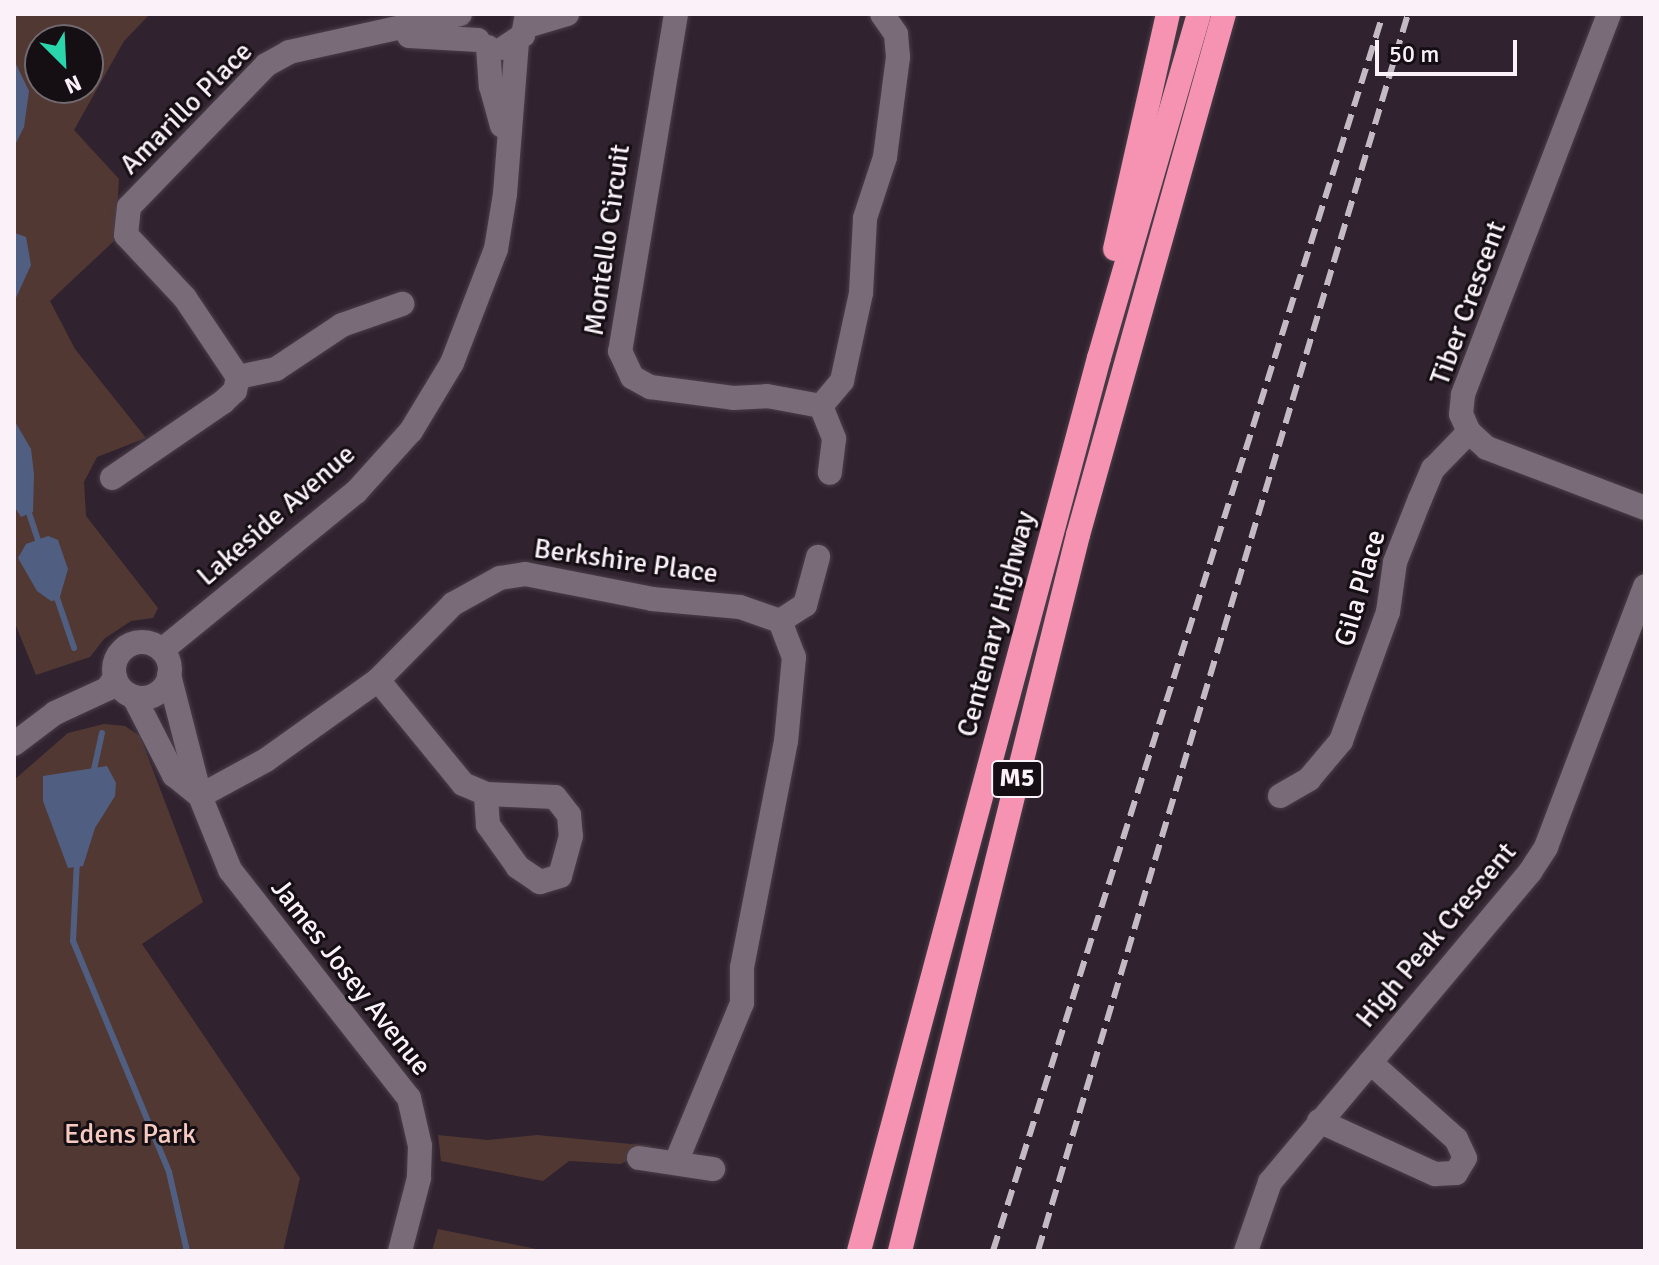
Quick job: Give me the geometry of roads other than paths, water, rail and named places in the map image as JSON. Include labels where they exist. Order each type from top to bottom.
[{"type":"highway","points":[[1099,358],[1097,331],[1168,14]]},
{"type":"highway","name":"Centenary Highway","points":[[859,1251],[1099,358],[1199,14]]},
{"type":"highway","name":"Centenary Highway","points":[[900,1251],[1078,535],[1224,14]]},
{"type":"street","name":"Amarillo Place","points":[[238,377],[185,298],[126,235],[129,207],[266,65],[289,52],[460,14]]},
{"type":"street","name":"Lakeside Avenue","points":[[471,14],[483,44],[508,147]]},
{"type":"street","points":[[523,28],[567,14]]},
{"type":"street","name":"Montello Circuit","points":[[676,14],[620,351],[632,377],[650,387],[733,398],[767,396],[821,406]]},
{"type":"street","points":[[830,473],[834,439],[821,406],[842,381],[861,293],[865,218],[885,157],[898,57],[896,34],[882,14]]},
{"type":"street","name":"Tiber Crescent","points":[[1469,432],[1461,414],[1463,395],[1609,14]]},
{"type":"street","name":"Amarillo Place","points":[[373,35],[483,44],[523,28]]},
{"type":"street","name":"Lakeside Avenue","points":[[162,650],[303,539],[411,431],[452,363],[496,249],[523,28]]},
{"type":"street","points":[[112,478],[223,402],[235,391],[238,377],[276,369],[342,325],[402,304]]},
{"type":"street","points":[[1469,432],[1487,448],[1645,508]]},
{"type":"street","name":"Gila Place","points":[[1280,796],[1309,779],[1341,741],[1388,612],[1395,562],[1420,499],[1433,469],[1469,432]]},
{"type":"street","points":[[676,1162],[742,1003],[742,968],[786,741],[794,657],[780,621],[805,605],[818,557]]},
{"type":"street","name":"Berkshire Place","points":[[200,796],[266,760],[378,680],[453,604],[500,578],[525,574],[652,599],[740,607],[780,621]]},
{"type":"street","name":"High Peak Crescent","points":[[1246,1251],[1270,1182],[1530,872],[1546,847],[1645,586]]},
{"type":"street","points":[[14,744],[55,713],[107,689],[115,678],[115,660],[127,646],[145,642],[162,650],[169,675],[154,695],[134,697],[115,678]]},
{"type":"street","name":"James Josey Avenue","points":[[169,675],[200,796],[230,870],[409,1098],[420,1146],[419,1178],[400,1251]]},
{"type":"street","points":[[378,680],[446,768],[463,784],[486,794]]},
{"type":"street","name":"James Josey Avenue","points":[[134,697],[174,775],[200,796]]},
{"type":"street","points":[[1319,1121],[1435,1174],[1456,1173],[1465,1158],[1456,1139],[1370,1062]]},
{"type":"street","points":[[639,1158],[713,1169]]},
{"type":"water","points":[[14,60],[24,81],[24,104],[27,104],[24,127],[14,147]]},
{"type":"water","points":[[15,233],[26,237],[31,265],[14,302]]},
{"type":"water","points":[[14,420],[31,449],[34,474],[33,512],[21,517],[14,506]]},
{"type":"water","points":[[48,536],[58,540],[68,569],[59,600],[51,601],[37,591],[18,558],[26,544]]},
{"type":"water","points":[[107,766],[116,783],[115,796],[95,828],[83,866],[68,868],[43,801],[43,776]]},
{"type":"waterway","points":[[27,507],[40,546]]},
{"type":"waterway","points":[[56,595],[74,648]]},
{"type":"waterway","points":[[93,774],[102,733]]},
{"type":"waterway","points":[[77,860],[73,941],[169,1172],[187,1251]]},
{"type":"railway","points":[[993,1251],[1383,14]]},
{"type":"railway","points":[[1038,1251],[1408,14]]},
{"type":"park label","name":"Edens Park","points":[[130,1134]]}]
